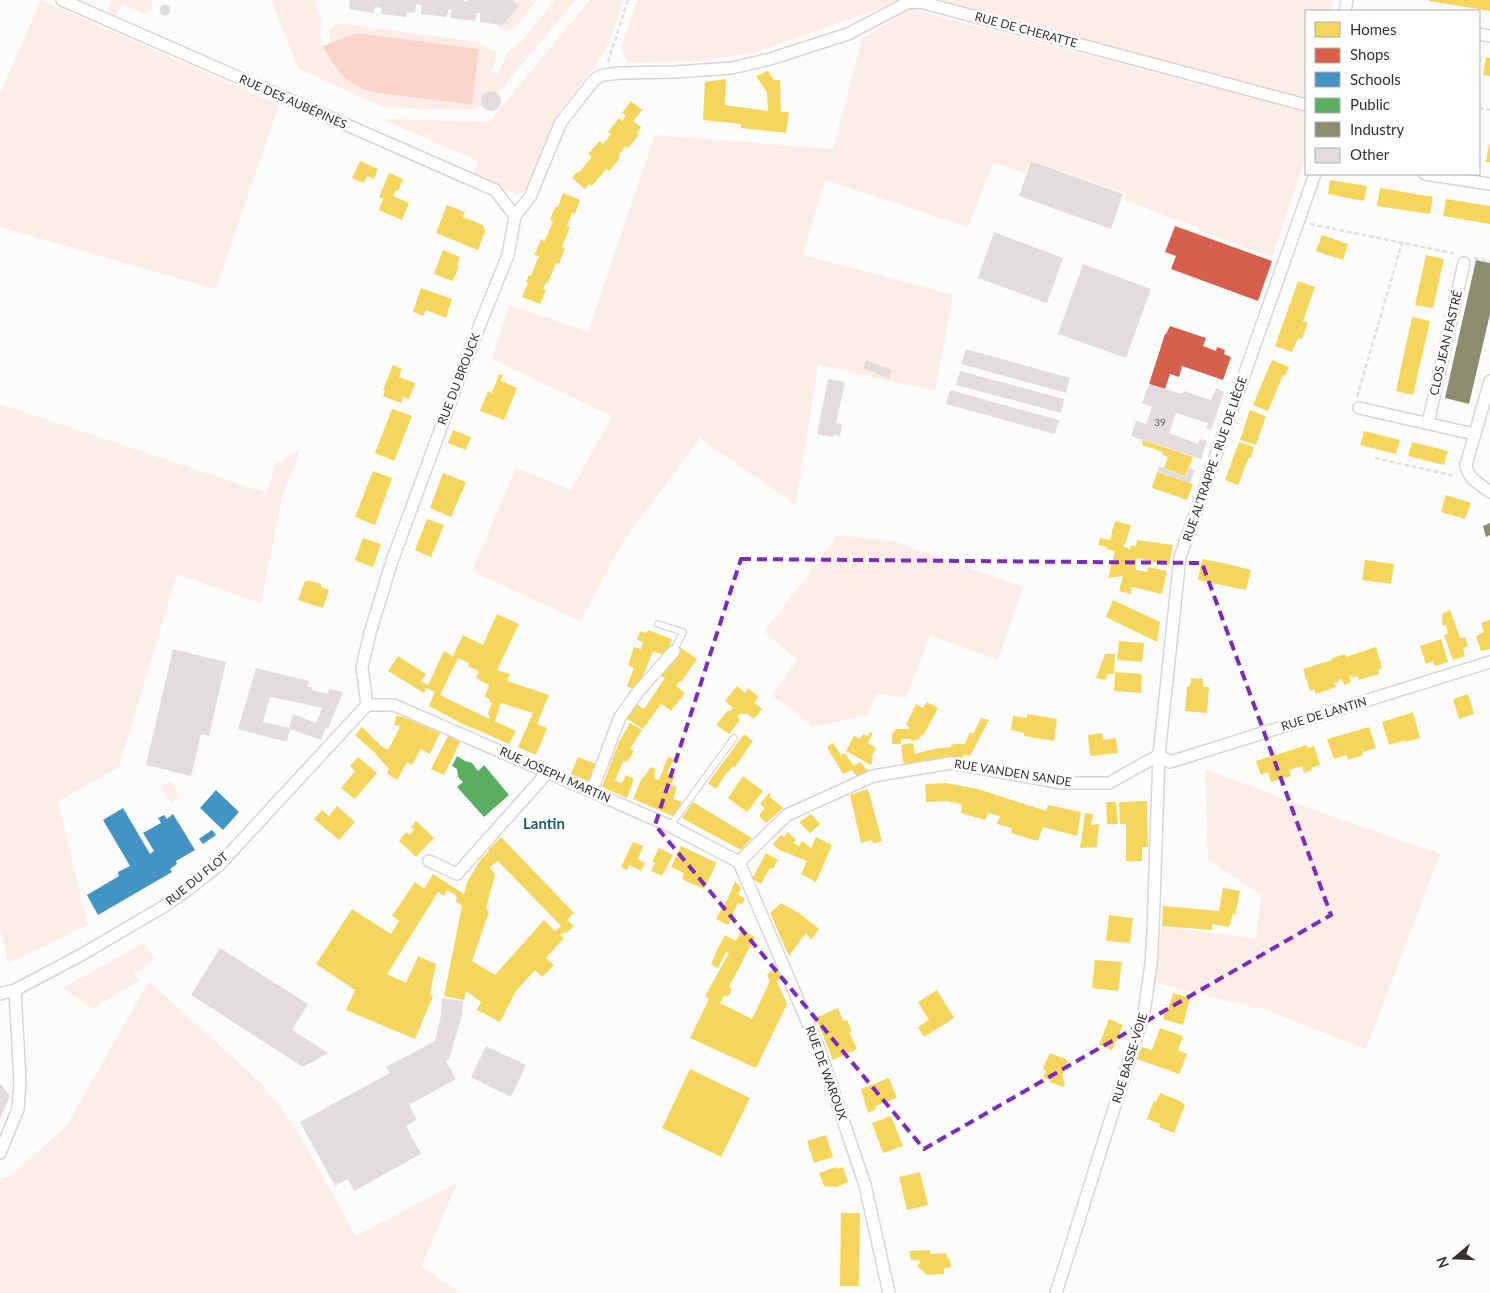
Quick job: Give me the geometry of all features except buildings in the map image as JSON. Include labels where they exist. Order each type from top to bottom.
[{"type":"street","name":"RUE DES AUBÉPINES","points":[[62,0],[495,190],[515,216]]},
{"type":"street","name":"RUE DE CHERATTE","points":[[603,75],[732,68],[770,59],[848,34],[907,3],[920,2],[1305,105]]},
{"type":"street","name":"RUE DU BROUCK","points":[[367,705],[362,667],[392,560],[467,357],[508,255],[515,216],[530,198],[561,122],[595,79],[603,75]]},
{"type":"street","name":"RUE AL'TRAPPE - RUE DE LIÈGE","points":[[1159,754],[1180,557],[1315,175]]},
{"type":"street","points":[[1432,175],[1490,184]]},
{"type":"street","name":"CLOS JEAN FASTRÉ","points":[[1428,423],[1468,259]]},
{"type":"street","points":[[1490,381],[1466,466],[1471,478],[1490,492]]},
{"type":"street","points":[[1360,408],[1474,434]]},
{"type":"street","points":[[592,791],[620,717],[638,692],[674,651]]},
{"type":"street","name":"RUE DE LANTIN","points":[[1159,754],[1170,762],[1490,662]]},
{"type":"street","name":"RUE JOSEPH MARTIN","points":[[367,705],[394,704],[670,826],[739,862]]},
{"type":"street","name":"RUE DU FLOT","points":[[0,994],[14,990],[81,955],[163,908],[189,890],[219,865],[367,705]]},
{"type":"street","name":"RUE VANDEN SANDE","points":[[739,862],[787,815],[873,776],[950,763],[1062,783],[1108,783],[1159,754]]},
{"type":"street","name":"RUE BASSE-VOIE","points":[[1056,1293],[1144,1013],[1151,964],[1153,931],[1159,754]]},
{"type":"street","points":[[429,861],[457,874],[548,772]]},
{"type":"street","name":"RUE DE WAROUX","points":[[739,862],[819,1049],[865,1185],[889,1293]]},
{"type":"street","points":[[0,1153],[18,1109],[20,1081],[14,990]]},
{"type":"lane","points":[[658,624],[683,632],[674,651]]},
{"type":"lane","points":[[670,826],[734,738]]},
{"type":"path","points":[[603,75],[628,0]]},
{"type":"path","points":[[1299,221],[1468,259],[1490,262]]},
{"type":"path","points":[[1360,408],[1356,400],[1358,390],[1402,243]]},
{"type":"path","points":[[1375,458],[1451,475],[1467,472]]},
{"type":"highlighted area","points":[[741,559],[1202,563],[1331,915],[924,1149],[655,825]]},
{"type":"shaded area","points":[[41,0],[279,105],[216,289],[0,227],[0,94]]},
{"type":"shaded area","points":[[113,0],[151,0],[153,8],[146,14],[122,4],[116,17],[108,14],[108,6]]},
{"type":"shaded area","points":[[271,0],[315,0],[321,22],[320,34],[323,46],[337,70],[352,83],[377,93],[472,105],[479,49],[357,33],[331,43],[331,29],[333,26],[344,24],[478,42],[496,52],[496,59],[491,72],[498,74],[509,50],[521,42],[555,0],[576,0],[497,94],[472,110],[386,108],[299,69]]},
{"type":"shaded area","points":[[512,0],[521,2],[522,0],[537,0],[517,25],[505,32],[500,29],[499,24]]},
{"type":"shaded area","points":[[590,0],[623,0],[610,41],[594,67],[558,114],[524,192],[516,194],[473,175],[478,161],[380,118],[489,122]]},
{"type":"shaded area","points":[[637,0],[902,0],[757,52],[707,60],[628,63],[621,48]]},
{"type":"shaded area","points":[[940,0],[1333,0],[1332,10],[1305,10],[1305,99]]},
{"type":"shaded area","points":[[910,9],[1305,112],[1305,160],[1272,257],[1124,200],[1126,193],[1030,160],[1026,173],[993,163],[968,227],[825,180],[803,255],[953,295],[935,391],[818,365],[796,505],[700,438],[623,542],[580,621],[472,571],[516,468],[571,490],[612,416],[492,359],[509,305],[588,332],[655,135],[833,149],[862,39]]},
{"type":"shaded area","points":[[357,33],[479,49],[472,105],[377,93],[351,82],[338,70],[323,46]]},
{"type":"shaded area","points":[[0,404],[266,493],[276,464],[301,449],[282,497],[261,603],[177,574],[119,767],[58,801],[88,925],[8,963],[0,928]]},
{"type":"shaded area","points":[[838,535],[893,541],[1023,587],[998,660],[930,635],[906,698],[877,693],[867,715],[812,727],[791,708],[772,696],[798,660],[764,632]]},
{"type":"shaded area","points":[[1205,769],[1322,813],[1440,854],[1366,1049],[1267,1010],[1155,983],[1162,927],[1256,938],[1261,895],[1208,859]]},
{"type":"shaded area","points":[[171,781],[180,798],[170,803],[161,786]]},
{"type":"shaded area","points":[[144,943],[155,960],[134,973],[139,980],[93,1009],[63,988]]},
{"type":"shaded area","points":[[149,981],[265,1087],[295,1127],[356,1236],[457,1183],[421,1267],[461,1293],[0,1293],[1,1178],[11,1176],[67,1125]]},
{"type":"district","name":"Lantin","points":[[544,824]]}]
